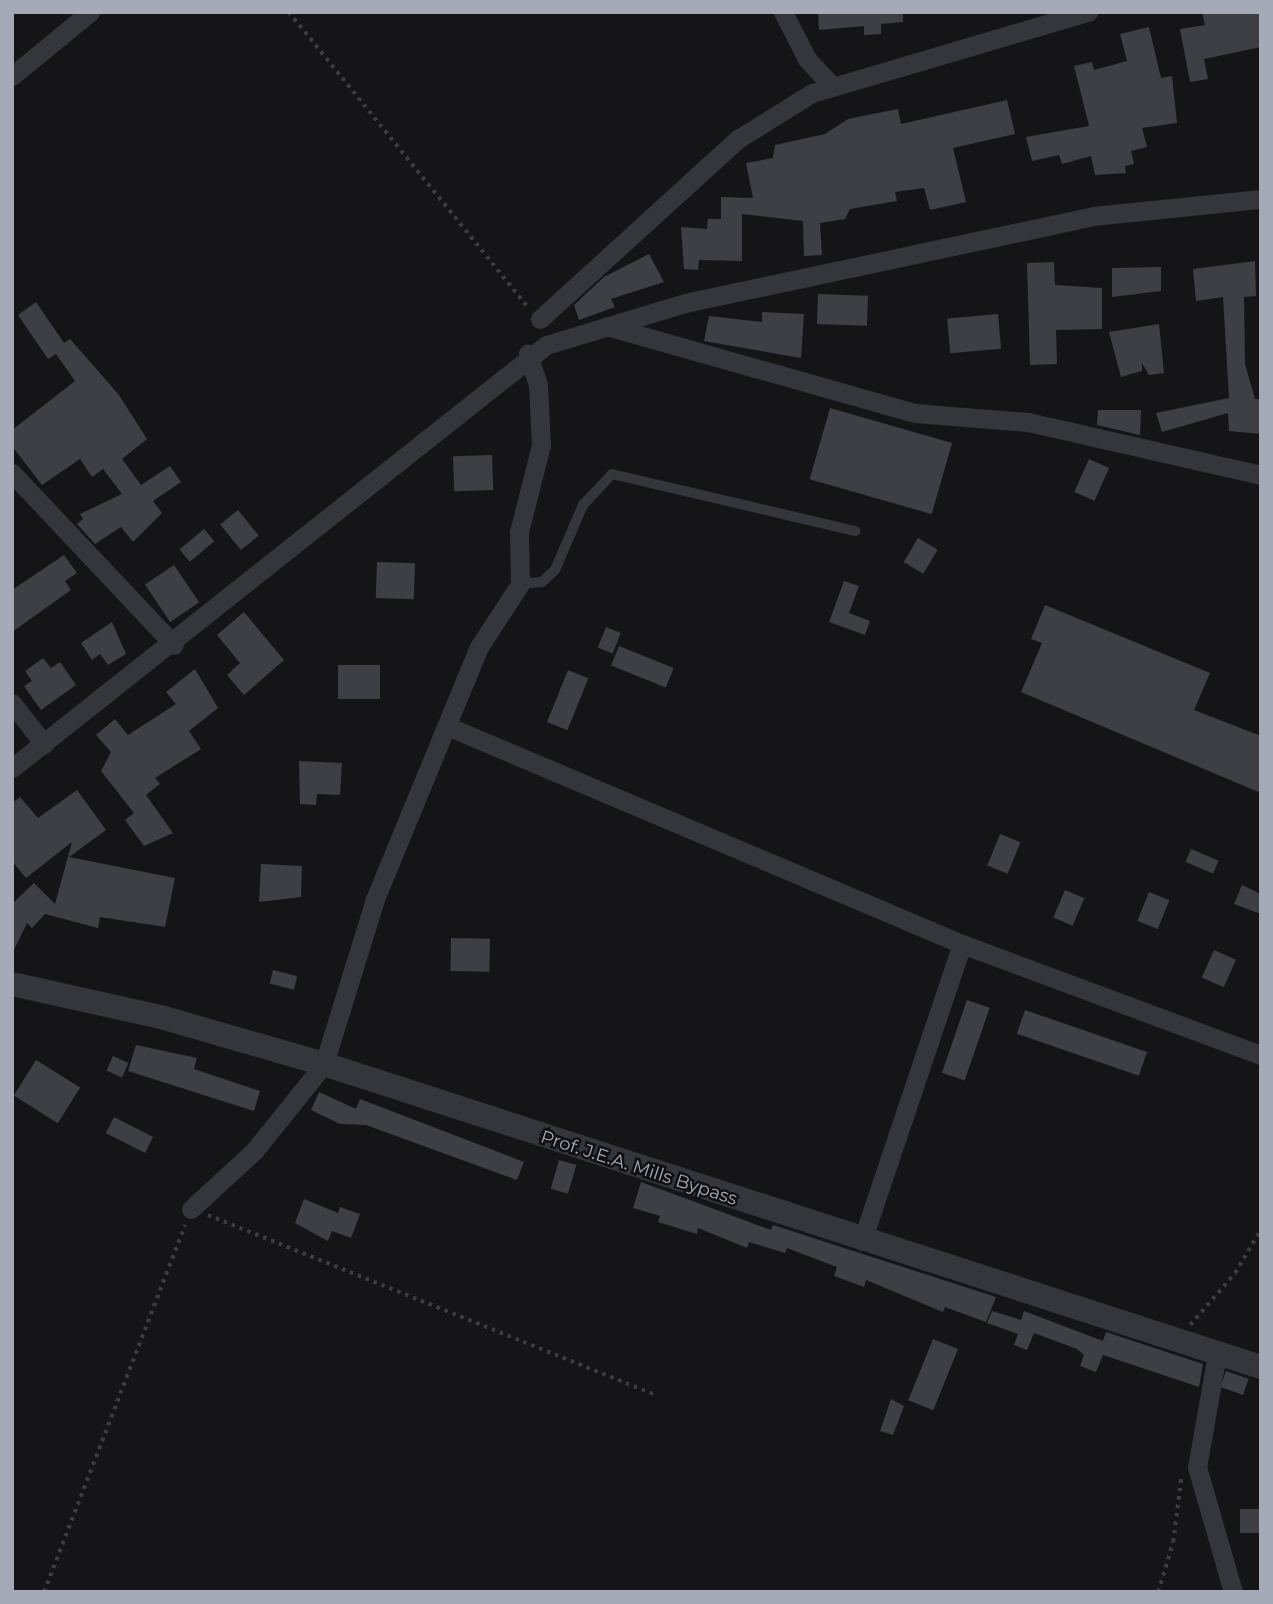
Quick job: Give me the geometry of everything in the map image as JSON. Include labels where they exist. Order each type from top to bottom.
[{"type":"street","points":[[12,76],[90,12]]},
{"type":"street","points":[[783,12],[807,60],[830,84]]},
{"type":"street","points":[[540,319],[738,139],[830,84],[893,73],[1088,12]]},
{"type":"street","points":[[12,768],[174,645],[528,354],[607,327],[746,289],[1093,216],[1261,199]]},
{"type":"street","points":[[607,327],[915,413],[1028,422],[1261,475]]},
{"type":"street","points":[[191,1209],[254,1151],[324,1064],[374,899],[492,621],[520,584],[519,532],[541,444],[538,385],[528,354]]},
{"type":"street","points":[[12,473],[174,645]]},
{"type":"street","points":[[12,703],[44,744]]},
{"type":"street","points":[[447,726],[962,944],[1261,1055]]},
{"type":"street","points":[[862,1241],[962,944]]},
{"type":"street","name":"Prof. J.E.A. Mills Bypass","points":[[12,984],[161,1017],[324,1064],[862,1241],[1261,1367]]},
{"type":"street","points":[[1217,1354],[1197,1467],[1233,1592]]},
{"type":"lane","points":[[520,584],[542,582],[555,570],[583,505],[612,474],[855,531]]},
{"type":"path","points":[[289,12],[540,319]]},
{"type":"path","points":[[44,1592],[191,1209],[653,1394]]},
{"type":"path","points":[[1182,1340],[1261,1229]]},
{"type":"path","points":[[1158,1592],[1173,1542],[1180,1480],[1197,1467]]},
{"type":"building","points":[[818,12],[903,12],[903,22],[881,24],[881,34],[864,35],[864,26],[819,30]]},
{"type":"building","points":[[1202,12],[1261,12],[1261,47],[1204,59],[1208,79],[1190,82],[1180,29],[1205,25]]},
{"type":"building","points":[[1149,27],[1161,78],[1172,76],[1177,123],[1142,128],[1147,147],[1131,151],[1134,164],[1125,166],[1126,173],[1095,175],[1091,156],[1062,164],[1059,155],[1032,161],[1026,137],[1089,126],[1074,66],[1092,62],[1094,70],[1127,61],[1120,34]]},
{"type":"building","points":[[1007,100],[1015,134],[953,148],[966,202],[930,210],[924,188],[895,192],[897,201],[850,209],[845,219],[820,223],[822,255],[804,256],[803,221],[742,214],[742,261],[699,260],[698,270],[684,269],[681,227],[707,229],[708,219],[721,219],[721,197],[753,198],[746,163],[773,158],[775,145],[825,134],[848,119],[898,109],[901,124]]},
{"type":"building","points":[[649,254],[664,282],[611,299],[615,307],[579,320],[574,305],[604,277]]},
{"type":"building","points":[[1255,261],[1256,296],[1244,297],[1245,364],[1255,399],[1261,399],[1261,434],[1229,431],[1228,413],[1162,432],[1156,413],[1229,398],[1223,297],[1196,301],[1193,269]]},
{"type":"building","points":[[1054,262],[1055,285],[1102,288],[1102,329],[1056,330],[1057,364],[1030,365],[1027,263]]},
{"type":"building","points":[[1161,267],[1161,291],[1112,297],[1112,268]]},
{"type":"building","points":[[818,294],[868,296],[867,326],[817,324]]},
{"type":"building","points":[[36,302],[64,343],[70,339],[119,395],[147,439],[122,459],[141,485],[170,466],[181,482],[153,501],[162,513],[133,542],[121,527],[95,544],[77,524],[83,519],[80,514],[122,494],[103,469],[92,477],[80,459],[42,485],[12,446],[12,430],[75,381],[56,354],[48,359],[18,315]]},
{"type":"building","points":[[762,312],[804,314],[801,358],[704,341],[709,316],[762,322]]},
{"type":"building","points":[[998,314],[1001,349],[950,353],[947,318]]},
{"type":"building","points":[[1159,324],[1164,373],[1149,375],[1142,363],[1142,371],[1121,377],[1109,332]]},
{"type":"building","points":[[830,408],[952,443],[932,514],[810,479]]},
{"type":"building","points":[[1098,410],[1141,410],[1140,435],[1097,425]]},
{"type":"building","points":[[492,455],[493,490],[454,491],[453,456]]},
{"type":"building","points":[[1089,459],[1109,468],[1094,501],[1074,492]]},
{"type":"building","points":[[238,510],[259,536],[241,550],[220,524]]},
{"type":"building","points":[[204,529],[214,541],[190,562],[179,550]]},
{"type":"building","points":[[918,538],[938,550],[923,574],[904,562]]},
{"type":"building","points":[[64,555],[77,573],[65,581],[71,590],[12,632],[12,590]]},
{"type":"building","points":[[377,562],[415,563],[414,599],[376,598]]},
{"type":"building","points":[[174,565],[199,602],[170,622],[145,585]]},
{"type":"building","points":[[844,581],[859,586],[849,613],[870,621],[865,635],[829,622]]},
{"type":"building","points":[[1045,605],[1210,673],[1194,710],[1261,736],[1261,793],[1021,692],[1042,643],[1031,639]]},
{"type":"building","points":[[244,612],[284,660],[244,695],[227,675],[240,663],[217,635]]},
{"type":"building","points":[[112,622],[126,654],[108,665],[100,654],[92,660],[81,643]]},
{"type":"building","points":[[606,627],[621,633],[613,653],[598,647]]},
{"type":"building","points":[[619,646],[674,668],[666,688],[611,665]]},
{"type":"building","points":[[43,658],[51,668],[60,662],[76,685],[41,710],[24,686],[32,681],[25,671]]},
{"type":"building","points":[[338,665],[380,665],[380,699],[338,699]]},
{"type":"building","points":[[195,669],[218,708],[189,731],[201,749],[155,778],[160,784],[146,795],[173,833],[144,846],[125,820],[134,813],[101,771],[111,752],[96,735],[115,719],[128,735],[176,704],[166,692]]},
{"type":"building","points":[[568,670],[588,678],[567,730],[547,722]]},
{"type":"building","points":[[299,761],[342,763],[340,795],[317,794],[316,805],[300,804]]},
{"type":"building","points":[[77,790],[106,830],[69,857],[175,878],[165,927],[100,917],[98,928],[45,914],[32,928],[27,923],[12,954],[12,904],[34,883],[55,904],[72,842],[26,878],[12,861],[12,803],[20,797],[38,818]]},
{"type":"building","points":[[1000,834],[1020,842],[1008,874],[987,866]]},
{"type":"building","points":[[1191,849],[1219,861],[1213,874],[1186,862]]},
{"type":"building","points":[[261,864],[302,866],[301,897],[259,902]]},
{"type":"building","points":[[1242,885],[1261,894],[1261,914],[1234,904]]},
{"type":"building","points":[[1065,890],[1084,898],[1073,926],[1053,918]]},
{"type":"building","points":[[1149,892],[1169,900],[1158,929],[1137,921]]},
{"type":"building","points":[[451,938],[490,939],[489,972],[450,971]]},
{"type":"building","points":[[1214,950],[1236,960],[1224,987],[1202,977]]},
{"type":"building","points":[[273,970],[297,976],[294,990],[270,984]]},
{"type":"building","points":[[967,1000],[990,1008],[965,1081],[942,1073]]},
{"type":"building","points":[[1025,1010],[1147,1052],[1139,1076],[1017,1034]]},
{"type":"building","points":[[136,1045],[197,1058],[194,1069],[260,1091],[254,1111],[128,1071]]},
{"type":"building","points":[[113,1056],[129,1063],[122,1078],[106,1071]]},
{"type":"building","points":[[36,1060],[80,1088],[58,1123],[14,1096]]},
{"type":"building","points":[[319,1092],[356,1109],[360,1099],[524,1162],[517,1180],[366,1125],[340,1124],[311,1110]]},
{"type":"building","points":[[114,1117],[153,1137],[145,1153],[106,1133]]},
{"type":"building","points":[[559,1160],[576,1165],[568,1194],[551,1189]]},
{"type":"building","points":[[641,1182],[771,1230],[773,1225],[996,1297],[986,1322],[945,1307],[943,1312],[866,1280],[864,1287],[834,1276],[837,1267],[787,1248],[785,1253],[749,1242],[747,1248],[698,1228],[697,1234],[658,1222],[660,1216],[633,1208]]},
{"type":"building","points":[[304,1199],[338,1213],[340,1207],[360,1214],[351,1238],[332,1231],[328,1241],[295,1223]]},
{"type":"building","points":[[992,1311],[1021,1320],[1024,1311],[1103,1341],[1106,1332],[1203,1364],[1199,1387],[1103,1355],[1096,1372],[1080,1366],[1084,1355],[1077,1349],[1034,1333],[1027,1350],[1014,1345],[1018,1334],[987,1323]]},
{"type":"building","points":[[933,1339],[958,1349],[933,1410],[908,1400]]},
{"type":"building","points":[[1226,1371],[1249,1379],[1243,1395],[1220,1387]]},
{"type":"building","points":[[891,1399],[904,1406],[893,1435],[880,1431]]},
{"type":"building","points":[[1240,1509],[1261,1509],[1261,1533],[1240,1533]]}]
